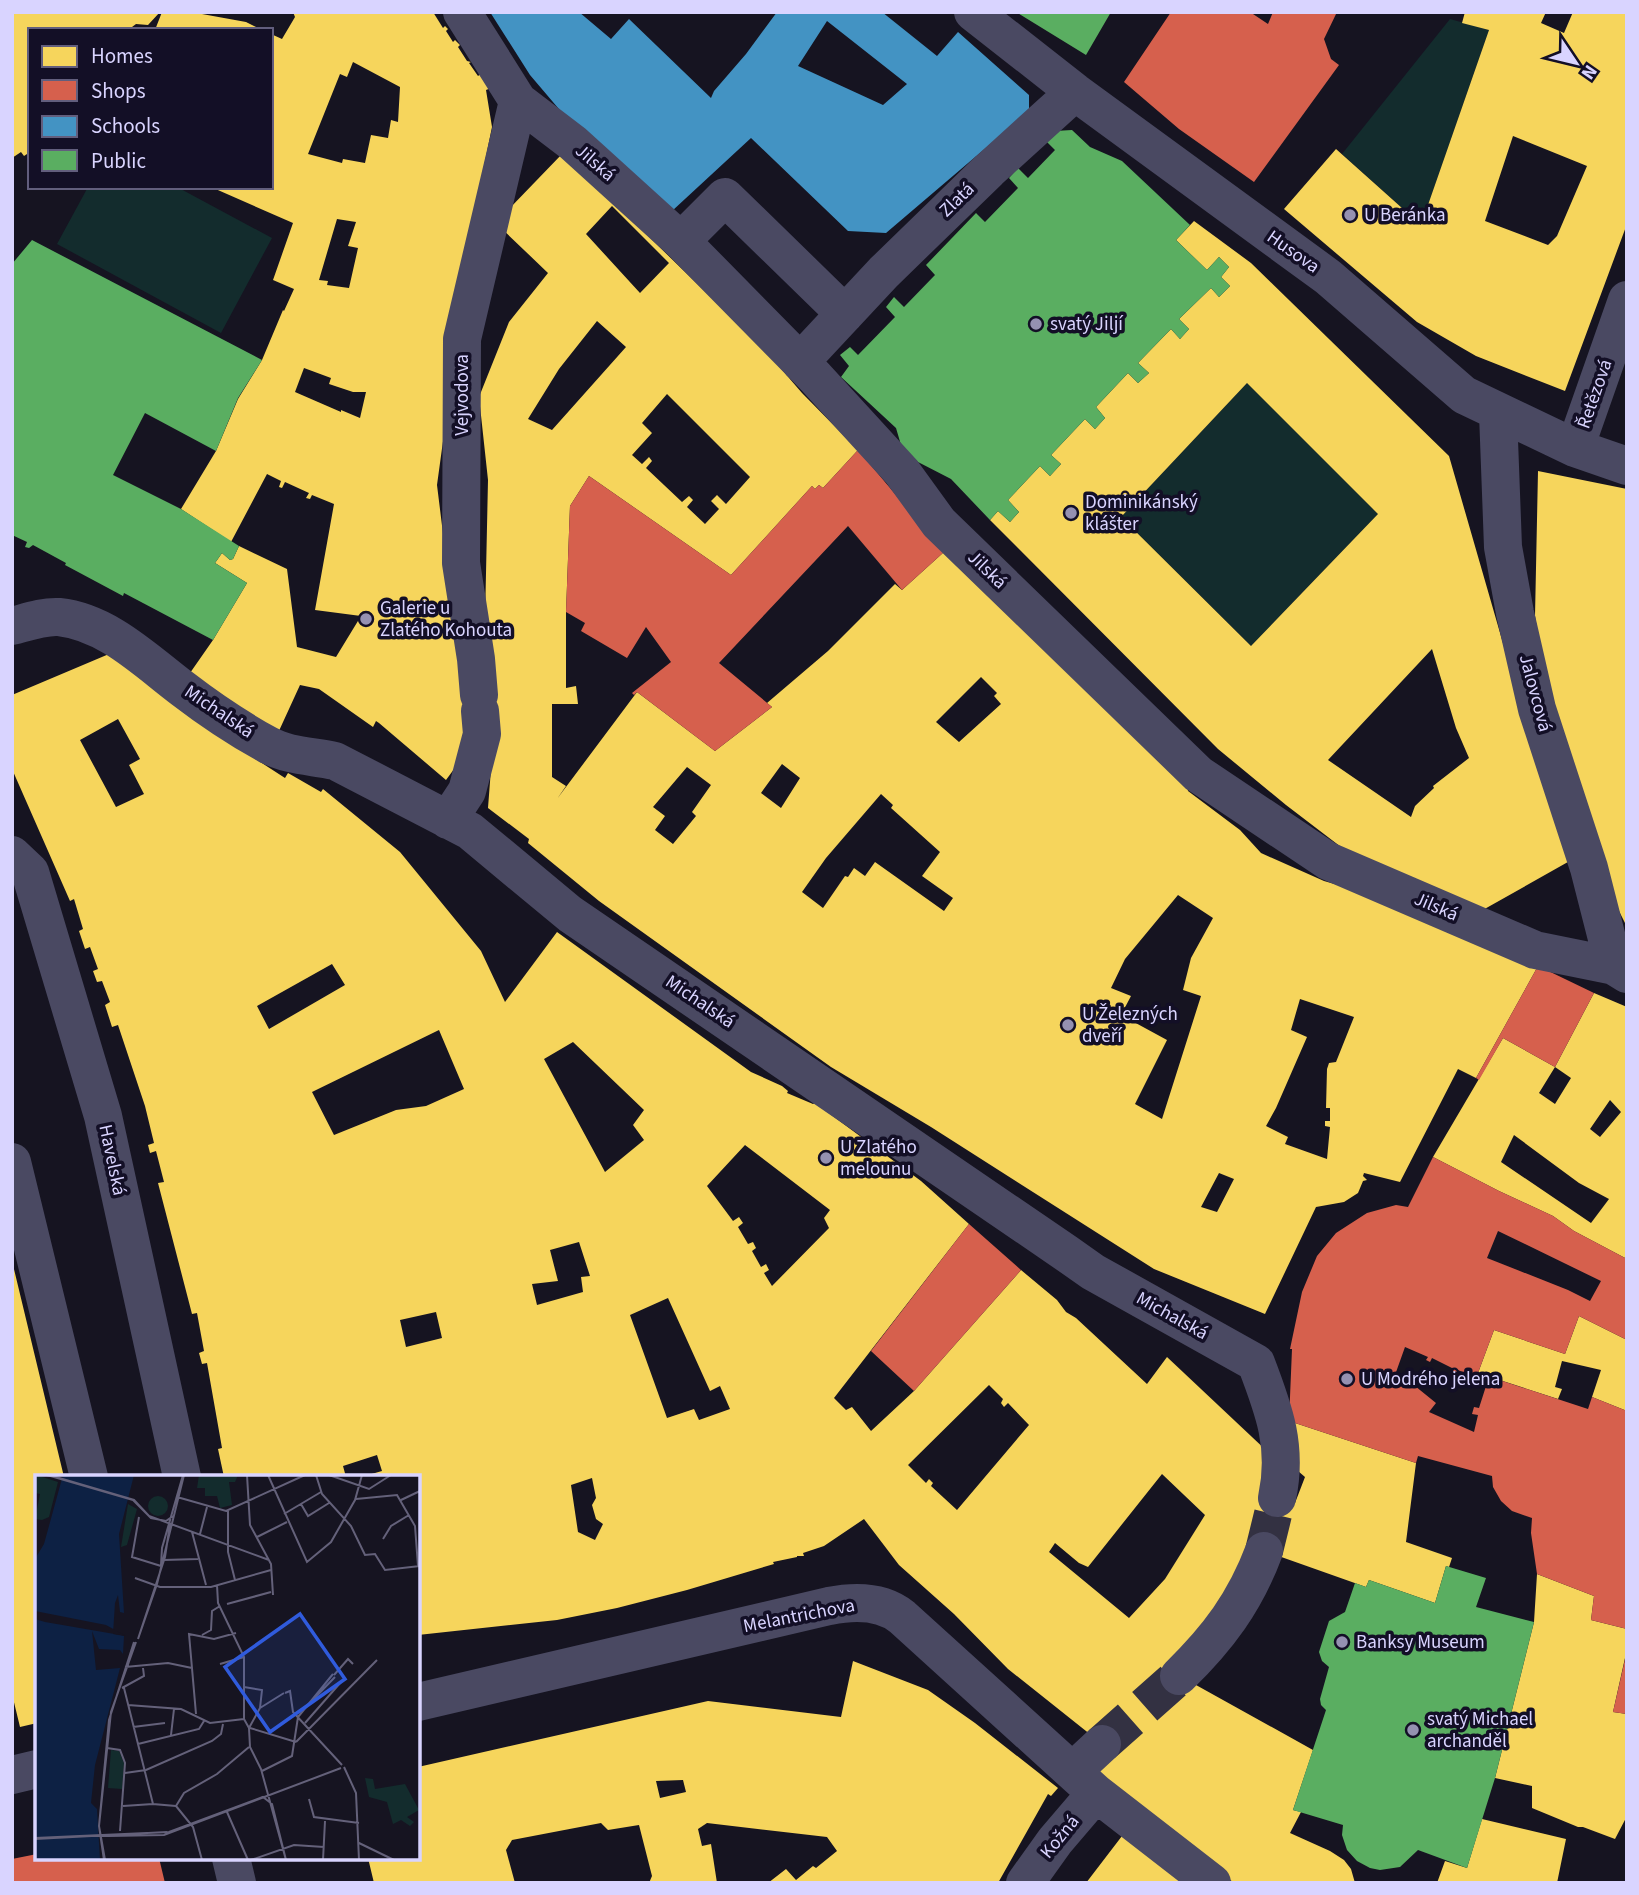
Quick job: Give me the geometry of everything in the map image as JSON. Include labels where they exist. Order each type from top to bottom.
[{"type":"street","name":"Jilská","points":[[462,12],[518,101],[573,144],[681,241],[800,362],[902,472],[939,523],[1198,774],[1328,862],[1535,950],[1620,970]]},
{"type":"street","name":"Husova","points":[[973,12],[1074,92],[1328,277],[1464,395],[1575,448],[1627,466]]},
{"type":"street","name":"Zlatá","points":[[800,362],[884,272],[1074,92]]},
{"type":"street","name":"Vejvodova","points":[[448,820],[467,791],[482,734],[476,659],[461,563],[462,339],[518,101]]},
{"type":"street","points":[[681,241],[725,197],[845,314]]},
{"type":"street","name":"Řetězová","points":[[1575,448],[1627,300]]},
{"type":"street","name":"Jalovcová","points":[[1499,413],[1503,547],[1515,613],[1537,709],[1620,970]]},
{"type":"street","name":"Michalská","points":[[12,626],[35,619],[58,617],[85,623],[113,636],[187,692],[269,746],[290,754],[335,761],[470,831],[570,914],[1094,1272],[1256,1363],[1279,1429],[1282,1474],[1277,1498]]},
{"type":"street","name":"Havelská","points":[[12,855],[30,872],[103,1116],[182,1475]]},
{"type":"street","points":[[12,1162],[89,1475]]},
{"type":"street","points":[[1179,1676],[1222,1631],[1256,1573],[1264,1551]]},
{"type":"street","name":"Melantrichova","points":[[420,1702],[847,1602],[868,1603],[889,1608],[902,1617],[1085,1782],[1212,1883]]},
{"type":"street","points":[[1085,1782],[1102,1744]]},
{"type":"street","points":[[12,1775],[35,1769]]},
{"type":"street","name":"Kožná","points":[[1025,1883],[1055,1841],[1085,1782]]},
{"type":"street","points":[[231,1860],[237,1883]]},
{"type":"green space","points":[[1450,19],[1489,30],[1421,225],[1342,154]]},
{"type":"green space","points":[[87,189],[181,189],[272,238],[221,333],[57,244]]},
{"type":"green space","points":[[1247,383],[1378,514],[1251,646],[1121,517]]},
{"type":"building: Homes","points":[[12,12],[160,12],[148,25],[136,24],[131,28],[28,28],[28,153],[24,156],[21,152],[12,158]]},
{"type":"building: Homes","points":[[162,12],[191,12],[246,22],[258,28],[156,28]]},
{"type":"building: Homes","points":[[293,12],[433,12],[443,28],[445,26],[448,29],[446,31],[453,42],[455,40],[460,45],[458,47],[467,61],[471,62],[469,63],[478,76],[482,73],[491,88],[486,90],[492,127],[474,215],[437,485],[447,566],[485,620],[488,480],[479,397],[509,322],[548,273],[499,226],[506,212],[563,153],[764,349],[802,393],[858,450],[823,488],[819,485],[815,489],[812,486],[731,575],[589,476],[570,506],[566,688],[576,686],[578,704],[552,704],[552,777],[566,786],[557,799],[637,692],[715,751],[772,707],[767,703],[828,651],[895,584],[902,590],[944,552],[1187,787],[1188,791],[1240,830],[1261,853],[1324,881],[1373,895],[1538,966],[1476,1078],[1458,1069],[1400,1182],[1364,1173],[1363,1176],[1367,1180],[1363,1181],[1358,1193],[1344,1202],[1316,1207],[1265,1314],[1154,1269],[931,1127],[831,1067],[599,901],[528,843],[529,839],[488,808],[492,756],[468,750],[446,780],[379,723],[376,721],[373,727],[319,689],[300,685],[278,733],[190,673],[247,583],[215,563],[222,553],[230,560],[233,559],[239,546],[287,569],[297,647],[336,657],[361,616],[315,610],[334,504],[312,495],[310,499],[306,498],[309,493],[285,482],[282,488],[279,487],[281,481],[267,474],[231,542],[181,509],[216,451],[238,399],[262,360],[294,289],[273,280],[293,223],[216,189],[273,189],[273,35],[282,39],[295,17]],"holes":[[[353,62],[400,87],[398,122],[391,120],[388,138],[371,135],[365,163],[343,159],[342,163],[308,154],[340,74],[347,77]],[[612,206],[669,263],[640,293],[586,234]],[[337,219],[356,222],[348,246],[358,248],[349,288],[327,285],[328,281],[319,280]],[[597,321],[626,347],[552,430],[528,419],[559,369]],[[304,368],[331,378],[329,384],[353,392],[366,392],[360,418],[295,392]],[[667,394],[750,477],[726,504],[717,495],[711,501],[719,509],[705,524],[687,507],[693,500],[689,496],[682,502],[646,468],[652,461],[649,457],[642,464],[632,455],[652,433],[642,423]],[[981,677],[997,693],[994,696],[1001,704],[959,742],[936,722]],[[782,764],[800,778],[781,808],[761,793]],[[687,767],[711,785],[692,812],[696,816],[673,844],[655,830],[665,816],[653,807]],[[881,794],[893,805],[891,808],[940,852],[922,876],[953,898],[944,911],[875,862],[865,876],[854,868],[848,877],[845,876],[823,908],[802,892],[826,858]],[[1178,895],[1213,918],[1191,958],[1183,990],[1201,996],[1162,1119],[1135,1104],[1167,1040],[1121,1015],[1131,996],[1111,988],[1125,959]],[[1300,999],[1354,1017],[1336,1062],[1329,1063],[1327,1069],[1326,1108],[1330,1108],[1330,1121],[1325,1121],[1325,1126],[1330,1127],[1327,1159],[1285,1144],[1288,1137],[1266,1126],[1307,1037],[1291,1030]],[[1219,1173],[1234,1179],[1217,1212],[1201,1207]]]},
{"type":"building: Homes","name":"U Beránka","points":[[1465,12],[1546,12],[1541,23],[1564,33],[1573,12],[1627,12],[1627,224],[1565,391],[1476,356],[1417,322],[1284,209],[1336,149],[1421,225],[1489,30],[1462,23]],"holes":[[[1513,136],[1587,166],[1557,236],[1548,245],[1485,221]]]},
{"type":"building: Homes","name":"Dominikánský klášter","points":[[1194,221],[1251,263],[1449,456],[1526,723],[1575,858],[1481,911],[1341,847],[1286,805],[1218,749],[990,520],[998,511],[1010,522],[1019,512],[1008,500],[1040,466],[1050,476],[1061,464],[1051,455],[1085,419],[1095,429],[1105,418],[1096,407],[1128,373],[1138,383],[1149,373],[1138,363],[1171,329],[1180,339],[1189,329],[1179,319],[1211,288],[1219,297],[1230,286],[1221,277],[1229,267],[1219,257],[1207,270],[1176,240]],"holes":[[[1247,383],[1378,514],[1251,646],[1121,517]],[[1432,649],[1456,728],[1469,758],[1433,786],[1415,806],[1411,817],[1328,760]]]},
{"type":"building: Homes","points":[[1538,471],[1627,489],[1627,927],[1618,909],[1549,701],[1535,616]]},
{"type":"building: Homes","points":[[109,654],[183,712],[285,778],[288,773],[321,792],[323,789],[400,852],[481,951],[505,1002],[557,932],[751,1072],[782,1086],[787,1093],[815,1103],[921,1181],[969,1224],[834,1398],[846,1410],[852,1407],[871,1431],[914,1391],[1021,1270],[1147,1384],[1167,1357],[1269,1453],[1277,1498],[1295,1503],[1305,1477],[1298,1471],[1289,1421],[1416,1463],[1406,1542],[1452,1558],[1449,1567],[1446,1566],[1435,1603],[1369,1580],[1366,1587],[1264,1551],[1233,1586],[1169,1670],[1313,1750],[1293,1810],[1301,1812],[1290,1833],[1344,1860],[1351,1869],[1355,1883],[1234,1883],[1098,1772],[1091,1735],[1008,1669],[954,1614],[899,1565],[864,1519],[824,1546],[803,1553],[804,1556],[773,1562],[774,1564],[687,1590],[557,1620],[420,1635],[420,1475],[368,1475],[382,1471],[377,1455],[343,1466],[345,1475],[224,1475],[218,1449],[222,1448],[207,1363],[202,1364],[199,1353],[204,1351],[197,1313],[192,1314],[158,1183],[164,1182],[156,1151],[150,1153],[148,1145],[154,1143],[145,1106],[118,1025],[112,1027],[105,1005],[110,1002],[102,981],[97,982],[93,971],[98,969],[90,947],[85,949],[79,931],[83,929],[74,899],[70,901],[12,769],[12,695]],"holes":[[[118,719],[140,759],[129,765],[144,794],[116,807],[80,740]],[[332,964],[345,985],[269,1029],[257,1006]],[[439,1030],[464,1089],[426,1106],[396,1110],[334,1135],[312,1092]],[[573,1042],[644,1110],[633,1125],[644,1140],[605,1172],[544,1059]],[[745,1145],[830,1210],[824,1218],[829,1228],[772,1286],[764,1273],[769,1270],[766,1264],[761,1267],[752,1251],[756,1248],[753,1242],[748,1244],[738,1227],[743,1223],[739,1217],[733,1221],[707,1186]],[[579,1242],[590,1276],[581,1277],[583,1292],[537,1305],[532,1284],[558,1281],[550,1250]],[[668,1298],[710,1391],[720,1386],[730,1409],[699,1420],[694,1409],[667,1418],[630,1315]],[[436,1312],[442,1338],[406,1347],[400,1320]],[[989,1385],[1003,1399],[1001,1403],[1004,1407],[1008,1403],[1029,1425],[957,1510],[931,1486],[933,1483],[929,1479],[926,1483],[908,1465]],[[1162,1474],[1205,1515],[1165,1579],[1129,1618],[1049,1552],[1055,1543],[1088,1567]],[[592,1478],[596,1498],[592,1505],[596,1519],[603,1524],[595,1540],[578,1532],[571,1485]]]},
{"type":"building: Homes","points":[[1594,993],[1627,1007],[1627,1259],[1574,1231],[1553,1216],[1433,1157],[1503,1038],[1555,1067]],"holes":[[[1555,1067],[1571,1078],[1555,1104],[1539,1093]],[[1610,1100],[1621,1112],[1600,1137],[1590,1129]],[[1514,1135],[1579,1183],[1609,1199],[1591,1223],[1501,1162]]]},
{"type":"building: Homes","points":[[13,1265],[64,1475],[35,1475],[35,1723],[20,1727],[12,1694]]},
{"type":"building: Homes","points":[[1579,1316],[1627,1340],[1627,1411],[1592,1397],[1601,1370],[1562,1361],[1555,1387],[1562,1389],[1558,1399],[1478,1373],[1494,1330],[1565,1354]]},
{"type":"building: Homes","points":[[1537,1574],[1594,1596],[1591,1620],[1627,1629],[1627,1649],[1613,1712],[1627,1714],[1627,1816],[1615,1839],[1532,1808],[1532,1786],[1495,1778],[1534,1622]]},
{"type":"building: Homes","points":[[853,1661],[928,1690],[1058,1788],[1051,1796],[1048,1794],[998,1883],[768,1883],[786,1869],[796,1880],[837,1851],[827,1837],[707,1823],[698,1829],[702,1846],[711,1844],[717,1883],[649,1883],[652,1876],[639,1825],[608,1830],[601,1823],[512,1840],[506,1850],[515,1883],[374,1883],[368,1860],[420,1860],[420,1767],[708,1701],[841,1717]],"holes":[[[683,1780],[686,1792],[660,1798],[656,1781]]]},
{"type":"building: Homes","points":[[1482,1819],[1566,1839],[1557,1883],[1437,1883],[1445,1861],[1467,1868]]},
{"type":"building: Homes","points":[[1122,1836],[1186,1883],[1086,1883]]},
{"type":"building: Shops","points":[[1171,12],[1250,12],[1268,24],[1273,12],[1337,12],[1324,39],[1331,59],[1339,65],[1254,182],[1179,129],[1124,82]]},
{"type":"building: Shops","points":[[858,450],[944,552],[902,590],[848,526],[719,663],[772,707],[715,751],[637,692],[634,695],[632,693],[671,662],[646,627],[627,658],[581,631],[585,623],[566,612],[570,506],[589,476],[731,575],[812,486],[815,489],[819,485],[823,488]]},
{"type":"building: Shops","points":[[1538,966],[1594,993],[1555,1067],[1503,1038],[1479,1080],[1476,1078]]},
{"type":"building: Shops","name":"U Modrého jelena","points":[[1433,1157],[1553,1216],[1574,1231],[1627,1259],[1627,1340],[1579,1316],[1565,1354],[1494,1330],[1478,1373],[1588,1409],[1592,1397],[1627,1411],[1627,1629],[1591,1620],[1594,1596],[1537,1574],[1531,1533],[1532,1518],[1512,1511],[1501,1501],[1493,1487],[1492,1476],[1418,1456],[1416,1463],[1289,1421],[1290,1349],[1302,1292],[1317,1256],[1336,1233],[1367,1213],[1396,1205],[1408,1207]],"holes":[[[1498,1231],[1601,1281],[1590,1301],[1487,1258]],[[1405,1347],[1428,1357],[1426,1360],[1430,1362],[1432,1358],[1454,1369],[1453,1372],[1457,1374],[1458,1370],[1487,1383],[1479,1408],[1474,1407],[1472,1414],[1478,1415],[1474,1432],[1429,1412],[1436,1403],[1415,1386],[1395,1375]]]},
{"type":"building: Shops","points":[[969,1224],[1021,1270],[914,1391],[871,1351]]},
{"type":"building: Shops","points":[[1627,1655],[1627,1714],[1613,1712]]},
{"type":"building: Shops","points":[[35,1854],[35,1860],[159,1860],[165,1883],[12,1883],[12,1859]]},
{"type":"building: Schools","points":[[490,12],[579,12],[611,39],[629,19],[711,98],[777,12],[882,12],[937,56],[958,32],[1029,95],[1029,111],[886,233],[848,231],[751,138],[672,211],[564,115],[530,75]],"holes":[[[827,21],[907,84],[883,105],[798,66]]]},
{"type":"building: Public","points":[[1016,12],[1111,12],[1086,55]]},
{"type":"building: Public","name":"svatý Jiljí","points":[[1072,130],[1090,147],[1122,161],[1190,225],[1176,240],[1207,270],[1219,257],[1229,267],[1221,277],[1230,286],[1219,297],[1211,288],[1179,319],[1189,329],[1180,339],[1171,329],[1138,363],[1149,373],[1138,383],[1128,373],[1096,407],[1105,418],[1095,429],[1085,419],[1051,455],[1061,464],[1050,476],[1040,466],[1008,500],[1019,512],[1010,522],[998,511],[990,520],[951,479],[918,462],[901,445],[896,428],[841,377],[849,366],[840,355],[850,347],[858,355],[895,317],[886,307],[894,297],[904,307],[935,275],[926,265],[976,213],[985,222],[1018,188],[1009,178],[1018,168],[1028,178],[1055,150],[1046,141],[1055,131]]},
{"type":"building: Public","points":[[32,240],[262,360],[238,398],[216,451],[145,413],[113,475],[181,509],[239,546],[233,559],[230,560],[222,553],[215,563],[247,583],[213,640],[124,593],[123,596],[33,545],[25,547],[27,542],[12,535],[12,264]]},
{"type":"building: Public","name":"svatý Michael archanděl","points":[[1446,1566],[1486,1578],[1476,1607],[1534,1622],[1495,1778],[1467,1868],[1418,1850],[1400,1867],[1380,1870],[1370,1868],[1357,1861],[1347,1850],[1342,1835],[1343,1825],[1293,1810],[1326,1710],[1320,1699],[1329,1667],[1322,1661],[1319,1652],[1329,1621],[1345,1612],[1355,1583],[1366,1587],[1369,1580],[1435,1603]]},
{"type":"tunnel","points":[[1264,1551],[1277,1498]]},
{"type":"tunnel","points":[[1102,1744],[1179,1676]]},
{"type":"place","name":"U Beránka","points":[[1350,215]]},
{"type":"place","name":"svatý Jiljí","points":[[1036,324]]},
{"type":"place","name":"Dominikánský klášter","points":[[1071,513]]},
{"type":"place","name":"Galerie u Zlatého Kohouta","points":[[366,619]]},
{"type":"place","name":"U Železných dveří","points":[[1068,1025]]},
{"type":"place","name":"U Zlatého melounu","points":[[826,1158]]},
{"type":"place","name":"U Modrého jelena","points":[[1347,1379]]},
{"type":"place","name":"Banksy Museum","points":[[1342,1642]]},
{"type":"place","name":"svatý Michael archanděl","points":[[1413,1730]]}]
